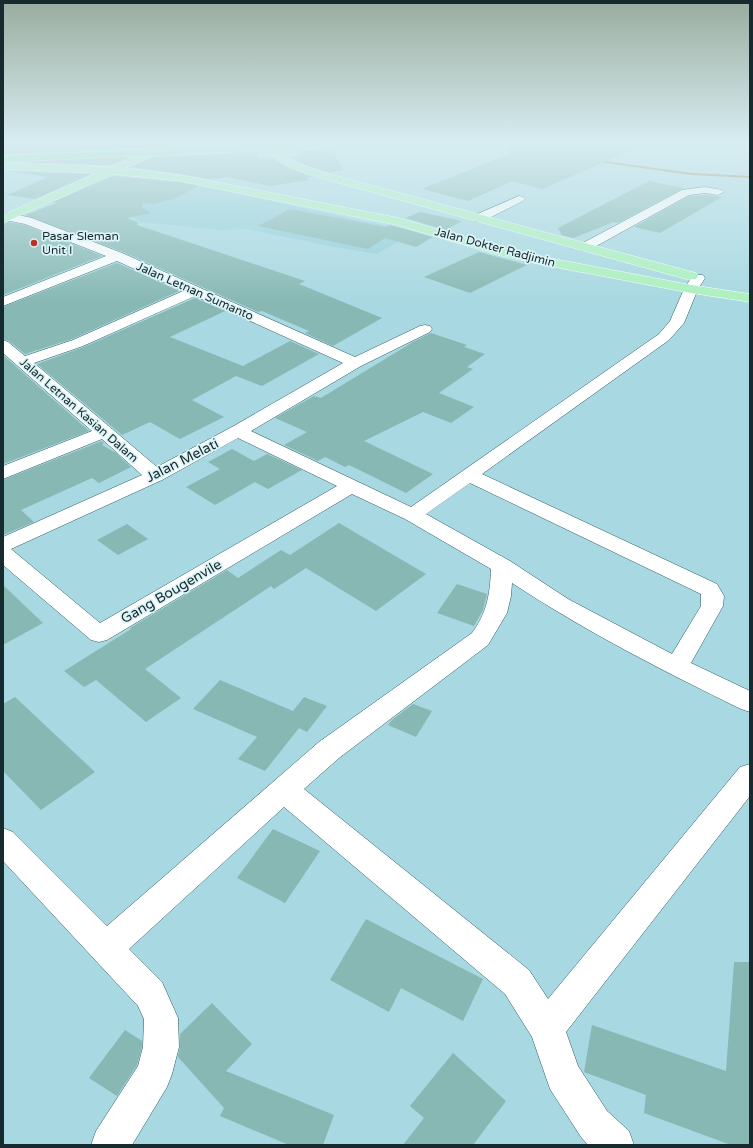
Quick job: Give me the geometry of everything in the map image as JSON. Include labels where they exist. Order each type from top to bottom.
[{"type":"main road","points":[[6,218],[57,196]]},
{"type":"main road","name":"Jalan Dokter Radjimin","points":[[268,196],[385,219],[525,257],[694,284],[750,291]]},
{"type":"main road","name":"Jalan Dokter Radjimin","points":[[398,196],[585,247],[694,284],[750,298]]},
{"type":"street","points":[[585,247],[679,196]]},
{"type":"street","points":[[479,218],[519,199]]},
{"type":"street","name":"Jalan Letnan Sumanto","points":[[6,218],[28,221],[117,256],[355,363]]},
{"type":"street","points":[[3,302],[117,256]]},
{"type":"street","points":[[412,515],[664,337],[677,323],[694,284]]},
{"type":"street","points":[[11,355],[78,343],[195,291]]},
{"type":"street","name":"Jalan Melati","points":[[3,545],[155,476],[238,431],[355,363],[425,329]]},
{"type":"street","name":"Jalan Letnan Kasian Dalam","points":[[11,355],[155,476]]},
{"type":"street","points":[[238,431],[412,515],[502,566],[560,604],[677,667],[750,702]]},
{"type":"street","points":[[3,473],[104,432]]},
{"type":"street","points":[[469,475],[709,589],[714,596],[712,606],[677,667]]},
{"type":"street","name":"Gang Bougenvile","points":[[3,554],[99,634],[351,486]]},
{"type":"street","points":[[106,948],[329,750],[480,639],[492,624],[498,608],[501,595],[502,566]]},
{"type":"street","points":[[547,1028],[750,775]]},
{"type":"street","points":[[284,790],[517,982],[547,1028],[563,1076],[594,1124],[615,1145]]},
{"type":"street","points":[[3,841],[150,994],[161,1018],[161,1047],[154,1074],[110,1145]]},
{"type":"shaded area","points":[[94,196],[245,196],[415,232],[377,254],[329,246],[247,229],[221,230],[140,222],[109,199]]},
{"type":"building","points":[[11,196],[43,196],[35,199]]},
{"type":"building","points":[[68,196],[180,196],[174,199],[152,204],[143,203],[141,207],[151,213],[127,218],[138,222],[137,225],[305,281],[299,284],[382,318],[333,346],[305,333],[309,331],[262,311],[258,312],[123,252],[25,215],[57,203],[53,202]]},
{"type":"building","points":[[447,196],[480,196],[468,201]]},
{"type":"building","points":[[621,196],[670,196],[618,223],[614,222],[573,238],[562,235],[558,228]]},
{"type":"building","points":[[689,196],[722,197],[660,233],[634,227]]},
{"type":"building","points":[[290,209],[385,227],[390,225],[433,237],[416,247],[385,238],[368,249],[258,226]]},
{"type":"building","points":[[420,212],[462,221],[446,230],[405,218]]},
{"type":"building","name":"Pasar Sleman Unit I","points":[[8,222],[25,225],[102,256],[3,295],[3,224]]},
{"type":"building","points":[[479,252],[527,265],[470,293],[424,277]]},
{"type":"building","points":[[117,263],[179,291],[72,339],[25,354],[9,341],[3,339],[3,307]]},
{"type":"building","points":[[195,298],[225,311],[170,337],[243,366],[290,341],[319,354],[262,386],[236,376],[192,400],[224,417],[180,439],[150,422],[122,435],[37,364],[84,347]]},
{"type":"building","points":[[431,333],[467,345],[464,347],[485,354],[467,367],[473,369],[439,393],[474,407],[451,423],[423,412],[364,441],[433,474],[406,493],[349,465],[345,467],[325,457],[318,461],[284,445],[307,432],[275,418],[314,396],[321,398],[413,342]]},
{"type":"building","points":[[3,355],[89,431],[3,464]]},
{"type":"building","points":[[102,441],[104,443],[102,445],[116,453],[131,467],[99,483],[92,478],[21,510],[34,522],[3,535],[3,480]]},
{"type":"building","points":[[232,449],[254,461],[267,454],[302,470],[268,489],[255,482],[215,505],[186,487],[220,469],[208,462]]},
{"type":"building","points":[[339,523],[426,574],[376,611],[306,568],[274,589],[271,586],[145,669],[181,698],[146,722],[96,680],[84,687],[64,671],[131,629],[130,628],[227,570],[238,578],[281,550],[290,555]]},
{"type":"building","points":[[127,524],[148,539],[118,555],[97,540]]},
{"type":"building","points":[[457,584],[487,594],[483,610],[474,626],[437,613]]},
{"type":"building","points":[[3,585],[43,623],[3,645]]},
{"type":"building","points":[[220,680],[293,711],[304,697],[327,706],[307,732],[299,728],[265,771],[238,759],[257,737],[193,709]]},
{"type":"building","points":[[15,697],[95,772],[41,810],[3,771],[3,704]]},
{"type":"building","points":[[413,704],[432,711],[416,737],[388,725],[392,720]]},
{"type":"building","points":[[273,829],[320,851],[285,903],[237,878]]},
{"type":"building","points":[[366,919],[483,979],[463,1021],[401,988],[389,1012],[330,980]]},
{"type":"building","points":[[734,962],[750,962],[750,1145],[731,1145],[644,1113],[646,1095],[584,1072],[592,1025],[726,1071]]},
{"type":"building","points":[[212,1003],[252,1044],[226,1071],[334,1115],[323,1145],[289,1145],[220,1116],[224,1108],[178,1057],[180,1034]]},
{"type":"building","points":[[125,1030],[142,1041],[142,1047],[137,1065],[117,1096],[89,1078]]},
{"type":"building","points":[[453,1053],[506,1101],[473,1145],[403,1145],[424,1118],[410,1106]]},
{"type":"place","name":"Pasar Sleman Unit I","points":[[34,243]]}]
